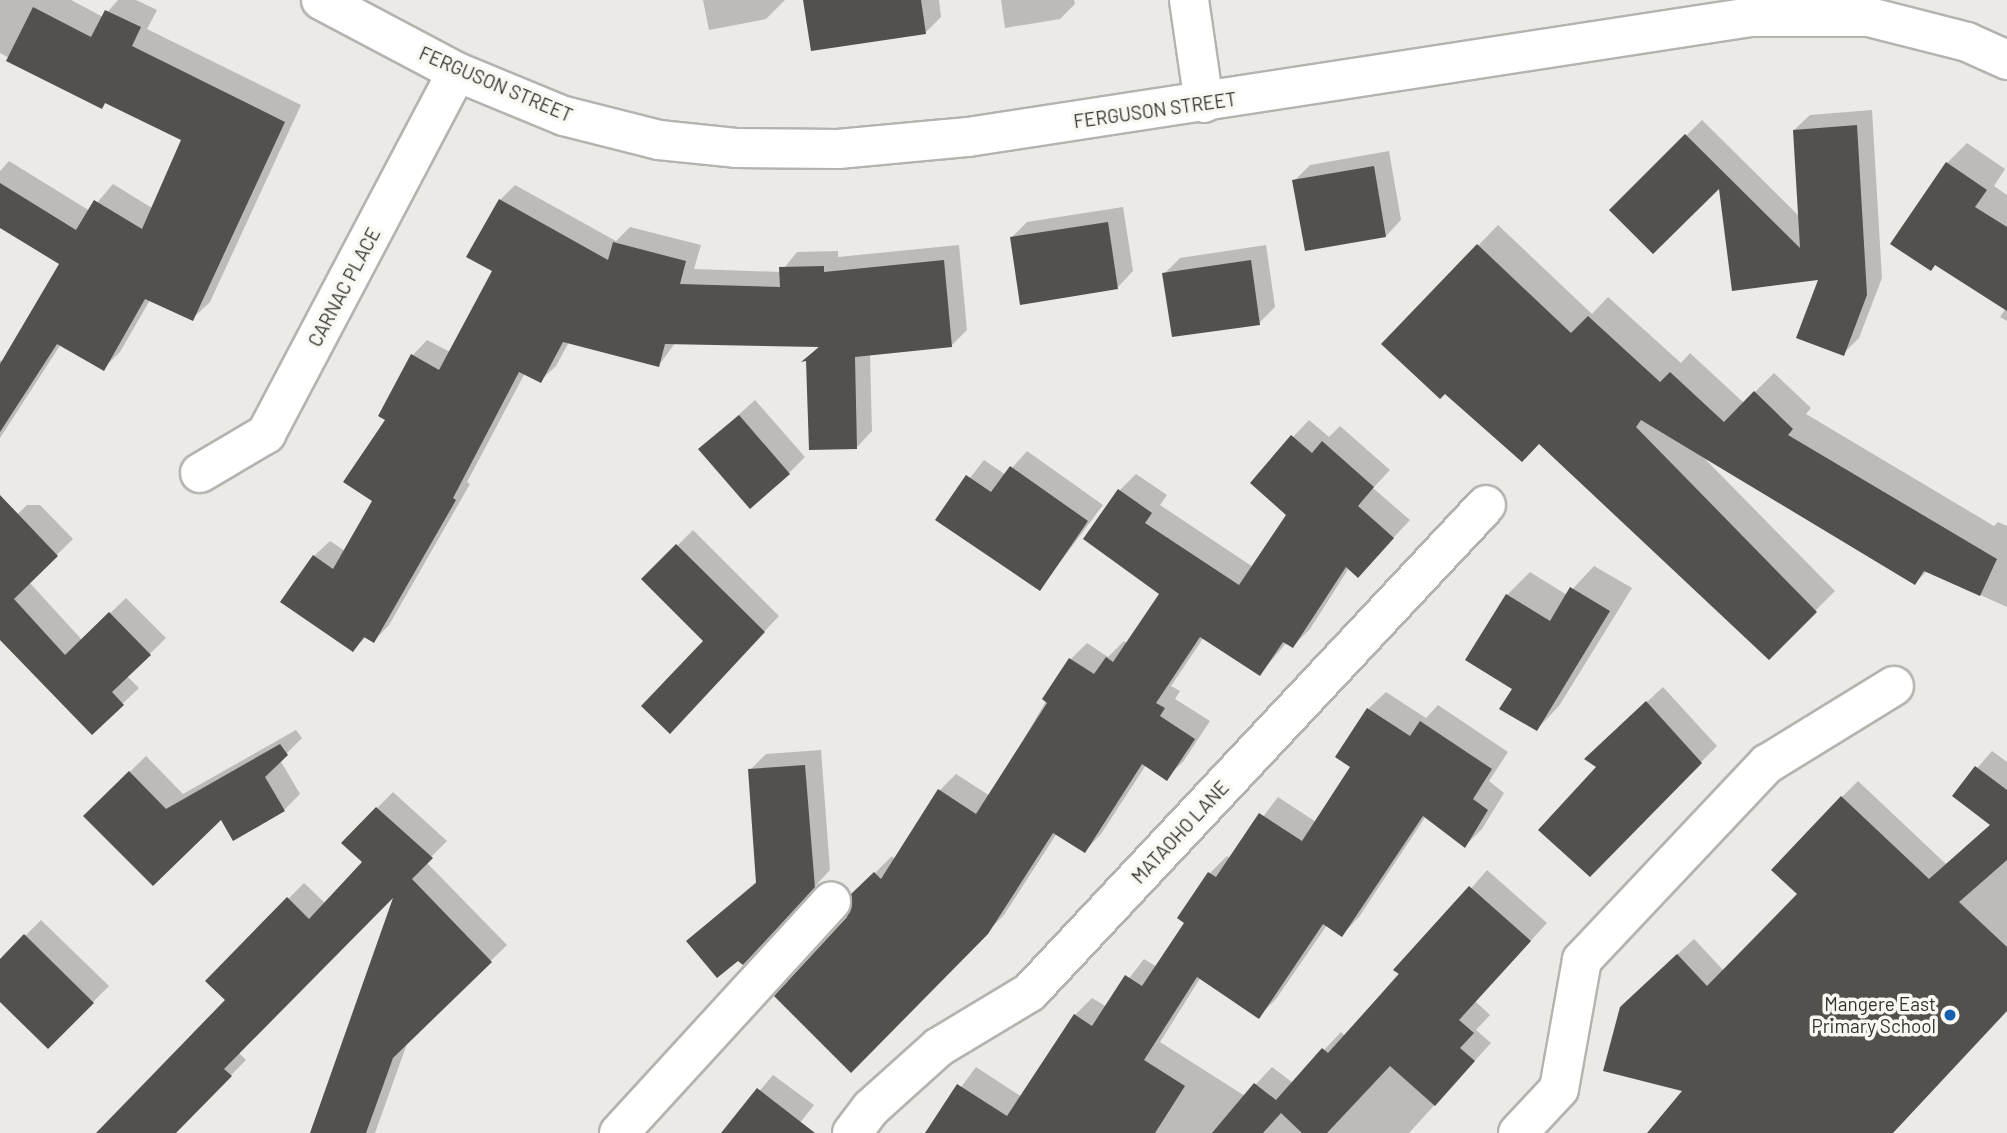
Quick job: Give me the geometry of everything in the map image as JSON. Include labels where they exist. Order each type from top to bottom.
[{"type":"street","name":"FERGUSON STREET","points":[[321,0],[457,72],[564,116],[659,140],[736,148],[838,149],[968,137],[1751,18],[1869,17],[1967,42],[2007,60]]},
{"type":"street","points":[[1189,0],[1204,103]]},
{"type":"street","name":"CARNAC PLACE","points":[[200,473],[266,434],[457,72]]},
{"type":"street","name":"MATAOHO LANE","points":[[852,1133],[872,1108],[939,1047],[1030,992],[1486,505]]},
{"type":"street","points":[[1518,1133],[1559,1089],[1582,960],[1767,764],[1894,686]]},
{"type":"street","points":[[619,1133],[831,902]]},
{"type":"building","points":[[803,0],[921,0],[926,34],[811,51]]},
{"type":"building","points":[[33,7],[91,37],[105,10],[141,27],[132,46],[285,122],[193,321],[145,299],[104,371],[57,344],[0,432],[0,364],[59,264],[0,228],[0,183],[76,230],[94,200],[142,229],[181,140],[105,103],[102,109],[6,61]]},
{"type":"building","points":[[1857,125],[1867,295],[1844,356],[1796,338],[1818,280],[1732,291],[1719,189],[1653,254],[1609,210],[1685,134],[1800,248],[1793,130]]},
{"type":"building","points":[[1946,162],[1987,190],[1975,207],[2007,227],[2007,311],[1935,265],[1931,271],[1890,244]]},
{"type":"building","points":[[1374,166],[1386,237],[1305,251],[1292,180]]},
{"type":"building","points":[[499,199],[608,260],[613,242],[686,261],[680,284],[780,287],[779,267],[824,266],[824,272],[944,260],[952,347],[855,357],[857,449],[809,450],[806,361],[801,362],[819,347],[665,344],[659,367],[563,342],[541,383],[519,372],[453,498],[456,500],[374,643],[364,637],[353,652],[280,602],[313,555],[333,569],[372,501],[343,482],[385,420],[378,416],[411,354],[439,370],[492,271],[466,257]]},
{"type":"building","points":[[1108,222],[1118,289],[1020,305],[1010,237]]},
{"type":"building","points":[[1477,244],[1571,333],[1588,316],[1660,382],[1670,372],[1724,422],[1754,391],[1793,429],[1788,435],[1997,559],[1980,596],[1924,571],[1915,585],[1641,420],[1636,427],[1817,612],[1769,660],[1539,444],[1522,462],[1445,394],[1440,399],[1381,344]]},
{"type":"building","points":[[1251,260],[1260,325],[1172,337],[1162,273]]},
{"type":"building","points":[[739,415],[790,474],[750,509],[698,449]]},
{"type":"building","points":[[1291,435],[1312,453],[1322,441],[1374,487],[1358,506],[1394,538],[1358,578],[1346,567],[1293,648],[1283,642],[1260,676],[1200,637],[1156,703],[1165,708],[1160,716],[1195,739],[1167,781],[1142,764],[1085,853],[1053,833],[988,934],[851,1073],[774,996],[847,917],[851,894],[874,872],[881,879],[938,789],[976,814],[1047,703],[1042,699],[1069,658],[1094,674],[1106,657],[1113,662],[1159,594],[1083,539],[1118,489],[1152,513],[1145,523],[1239,585],[1286,515],[1250,483]]},
{"type":"building","points":[[1010,466],[1088,521],[1040,591],[935,520],[966,475],[991,492]]},
{"type":"building","points":[[0,495],[58,556],[14,599],[65,655],[109,612],[151,655],[112,692],[124,705],[92,735],[0,640]]},
{"type":"building","points":[[676,544],[765,632],[670,734],[641,706],[703,641],[641,579]]},
{"type":"building","points":[[1570,587],[1610,611],[1537,731],[1499,709],[1512,689],[1465,660],[1506,594],[1550,621]]},
{"type":"building","points":[[1646,701],[1702,763],[1590,877],[1538,830],[1596,767],[1584,759]]},
{"type":"building","points":[[1367,708],[1410,736],[1420,721],[1492,769],[1473,799],[1488,810],[1465,848],[1423,816],[1342,937],[1323,924],[1259,1019],[1197,977],[1144,1060],[1185,1086],[1155,1133],[925,1133],[957,1084],[1007,1116],[1074,1014],[1092,1026],[1125,975],[1142,986],[1184,923],[1177,918],[1208,872],[1216,877],[1259,813],[1302,841],[1350,767],[1335,757]]},
{"type":"building","points":[[280,744],[288,755],[265,777],[285,811],[233,841],[221,820],[153,886],[83,816],[129,771],[166,809]]},
{"type":"building","points":[[805,765],[815,888],[743,965],[738,961],[717,978],[686,941],[756,883],[748,769]]},
{"type":"building","points":[[1975,766],[2007,790],[2007,860],[1959,902],[2007,947],[2007,1011],[1893,1133],[1647,1133],[1682,1091],[1603,1071],[1620,1007],[1677,954],[1707,986],[1797,894],[1771,870],[1841,796],[1929,879],[1990,825],[1952,796]]},
{"type":"building","points":[[376,807],[433,858],[412,879],[492,962],[393,1058],[366,1133],[310,1133],[393,898],[224,1069],[232,1076],[176,1133],[96,1133],[225,1000],[205,981],[287,897],[309,919],[362,862],[341,843]]},
{"type":"building","points":[[1469,886],[1531,941],[1459,1020],[1474,1033],[1460,1048],[1475,1061],[1435,1106],[1390,1066],[1327,1133],[1302,1133],[1281,1113],[1263,1133],[1212,1133],[1254,1083],[1276,1100],[1322,1048],[1328,1053],[1399,974],[1393,970]]},
{"type":"building","points":[[24,934],[94,1003],[48,1049],[0,1002],[0,959]]},
{"type":"building","points":[[757,1088],[815,1133],[721,1133]]},
{"type":"place","name":"Mangere East Primary School","points":[[1950,1015]]}]
